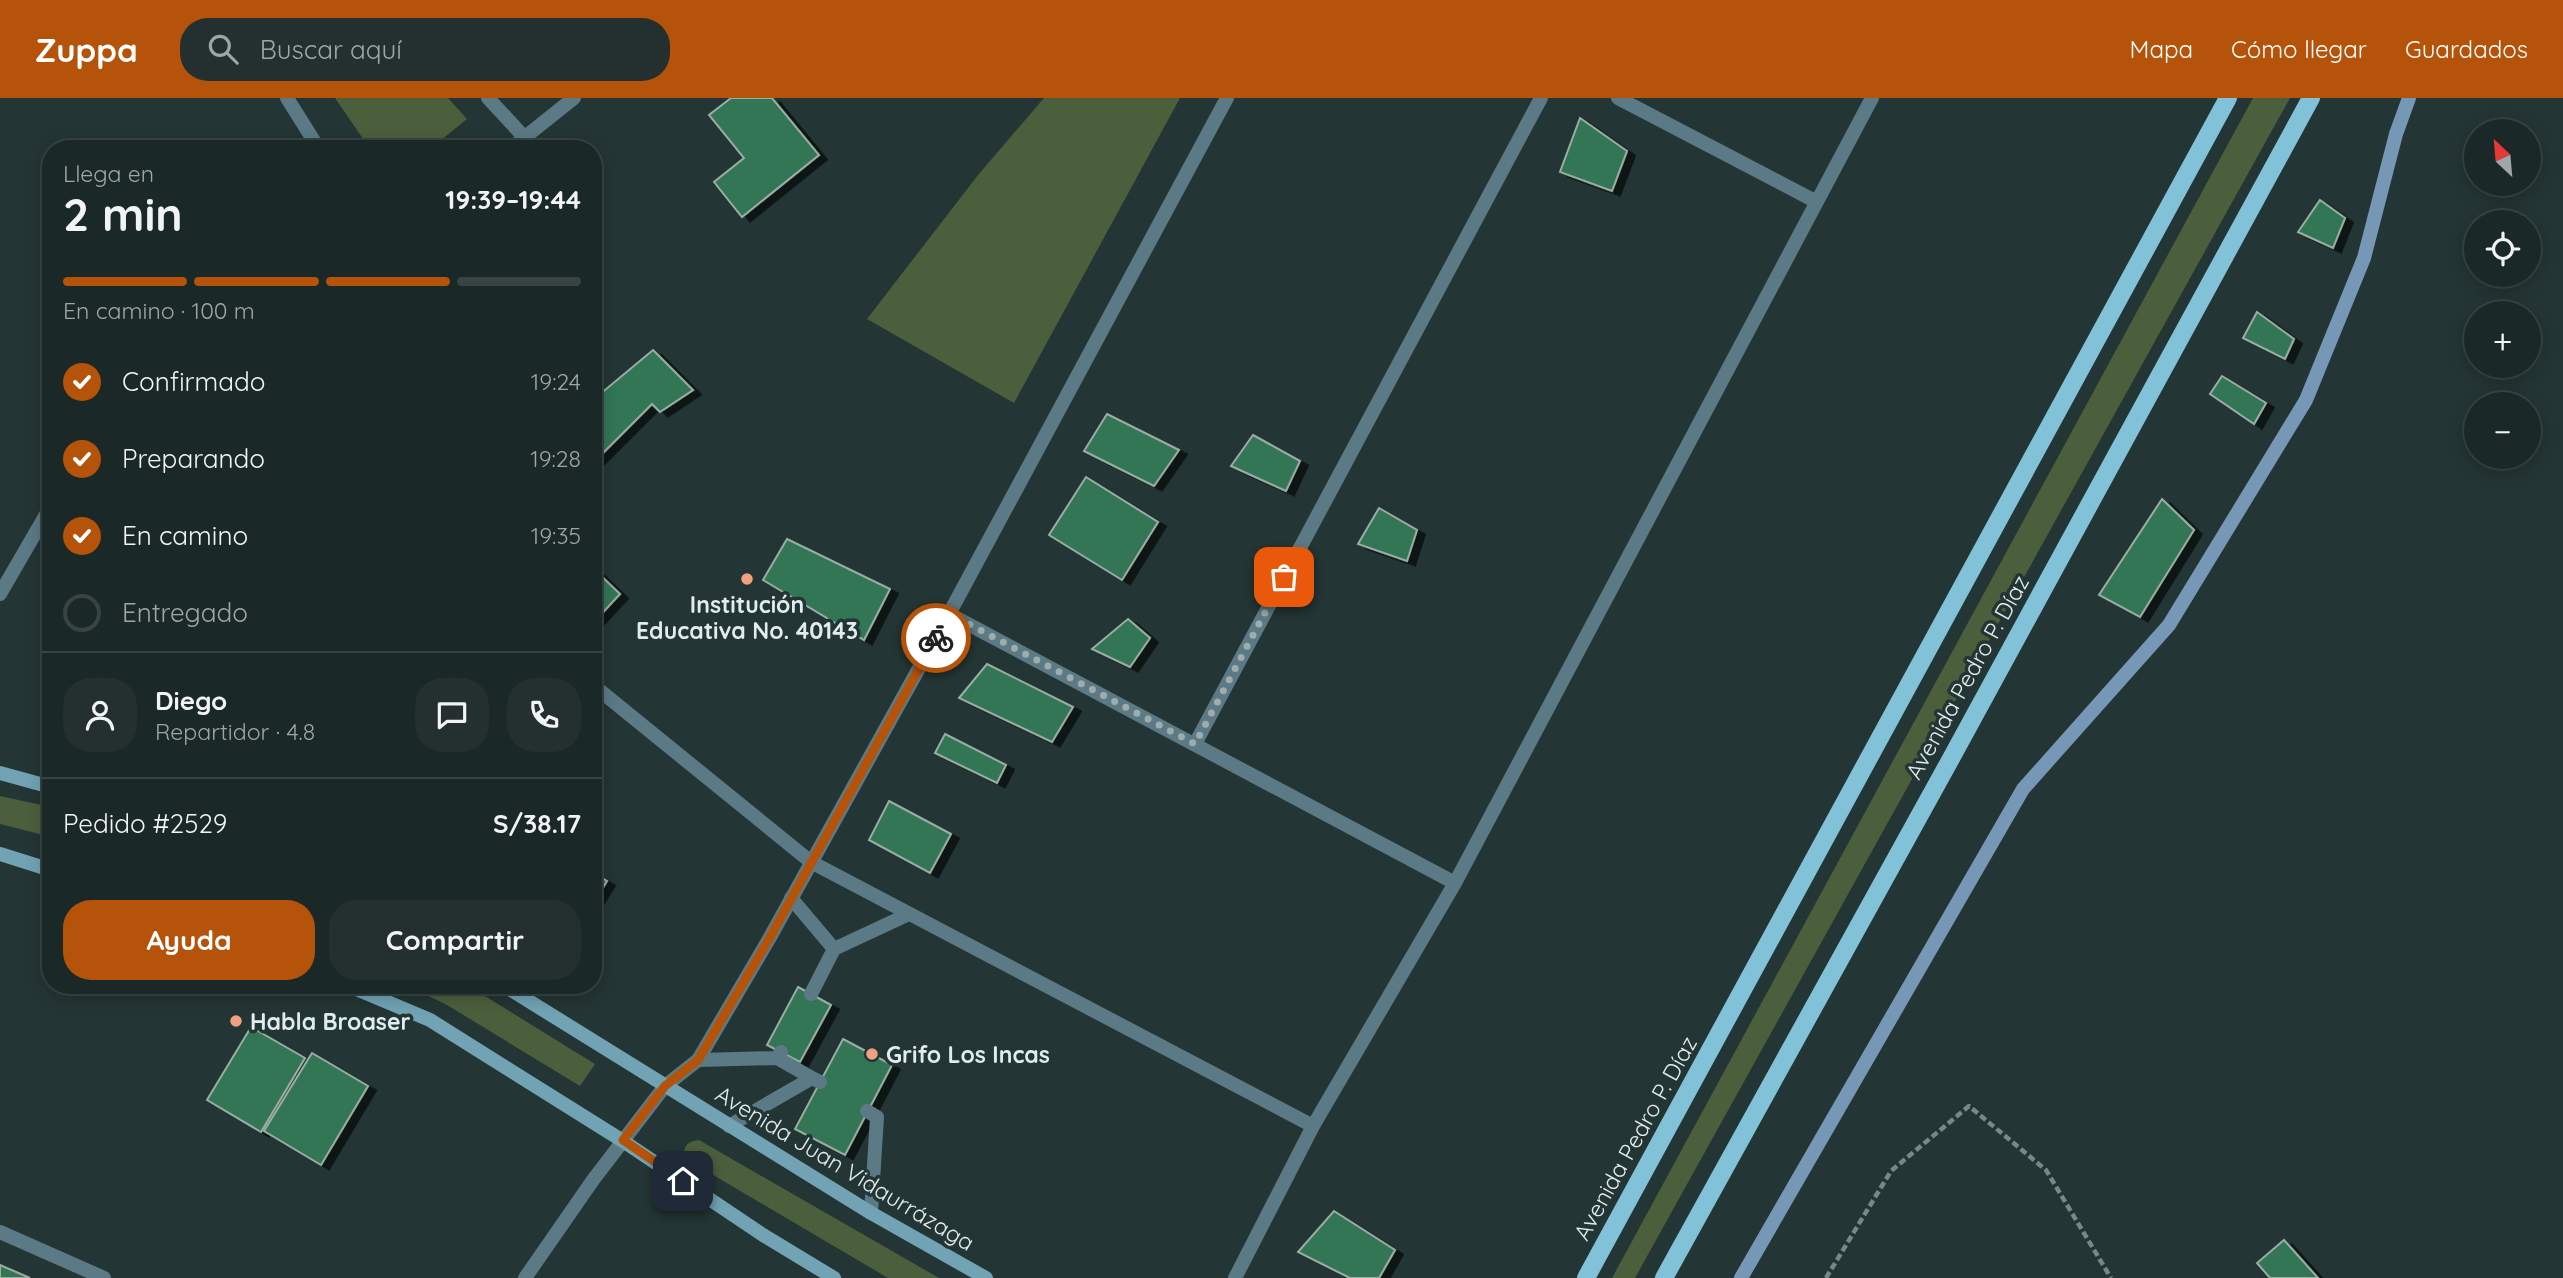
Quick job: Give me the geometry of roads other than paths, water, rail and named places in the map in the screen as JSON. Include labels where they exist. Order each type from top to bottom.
[{"type":"main road","name":"Avenida Pedro P. Díaz","points":[[1587,1278],[2228,98]]},
{"type":"main road","name":"Avenida Pedro P. Díaz","points":[[1664,1278],[2311,98]]},
{"type":"main road","points":[[0,773],[42,785]]},
{"type":"main road","points":[[0,854],[42,867]]},
{"type":"main road","points":[[368,994],[430,1020],[623,1140],[763,1235],[834,1278]]},
{"type":"main road","name":"Avenida Juan Vidaurrázaga","points":[[517,994],[871,1213],[986,1278]]},
{"type":"street","points":[[287,98],[313,140]]},
{"type":"street","points":[[488,98],[525,138]]},
{"type":"street","points":[[522,140],[574,98]]},
{"type":"street","points":[[525,1278],[623,1140],[665,1086],[698,1060],[950,614],[1227,98]]},
{"type":"street","points":[[1195,744],[1541,98]]},
{"type":"street","points":[[1618,98],[1815,201]]},
{"type":"street","points":[[1235,1278],[1313,1126],[1455,883],[1872,98]]},
{"type":"street","points":[[0,594],[42,522]]},
{"type":"street","points":[[950,614],[1455,883]]},
{"type":"street","points":[[602,692],[811,862],[1313,1126]]},
{"type":"street","points":[[791,898],[834,949]]},
{"type":"street","points":[[811,994],[834,949],[909,914]]},
{"type":"street","points":[[698,1060],[779,1055],[816,1080],[729,1126]]},
{"type":"street","points":[[867,1111],[877,1117],[871,1213]]},
{"type":"street","points":[[0,1232],[104,1278]]},
{"type":"waterway","points":[[1741,1278],[2023,789],[2169,625],[2306,400],[2364,258],[2396,134],[2409,98]]},
{"type":"place","name":"Institución Educativa No. 40143","points":[[747,579]]},
{"type":"place","name":"Habla Broaser","points":[[236,1021]]},
{"type":"place","name":"Grifo Los Incas","points":[[872,1054]]}]
